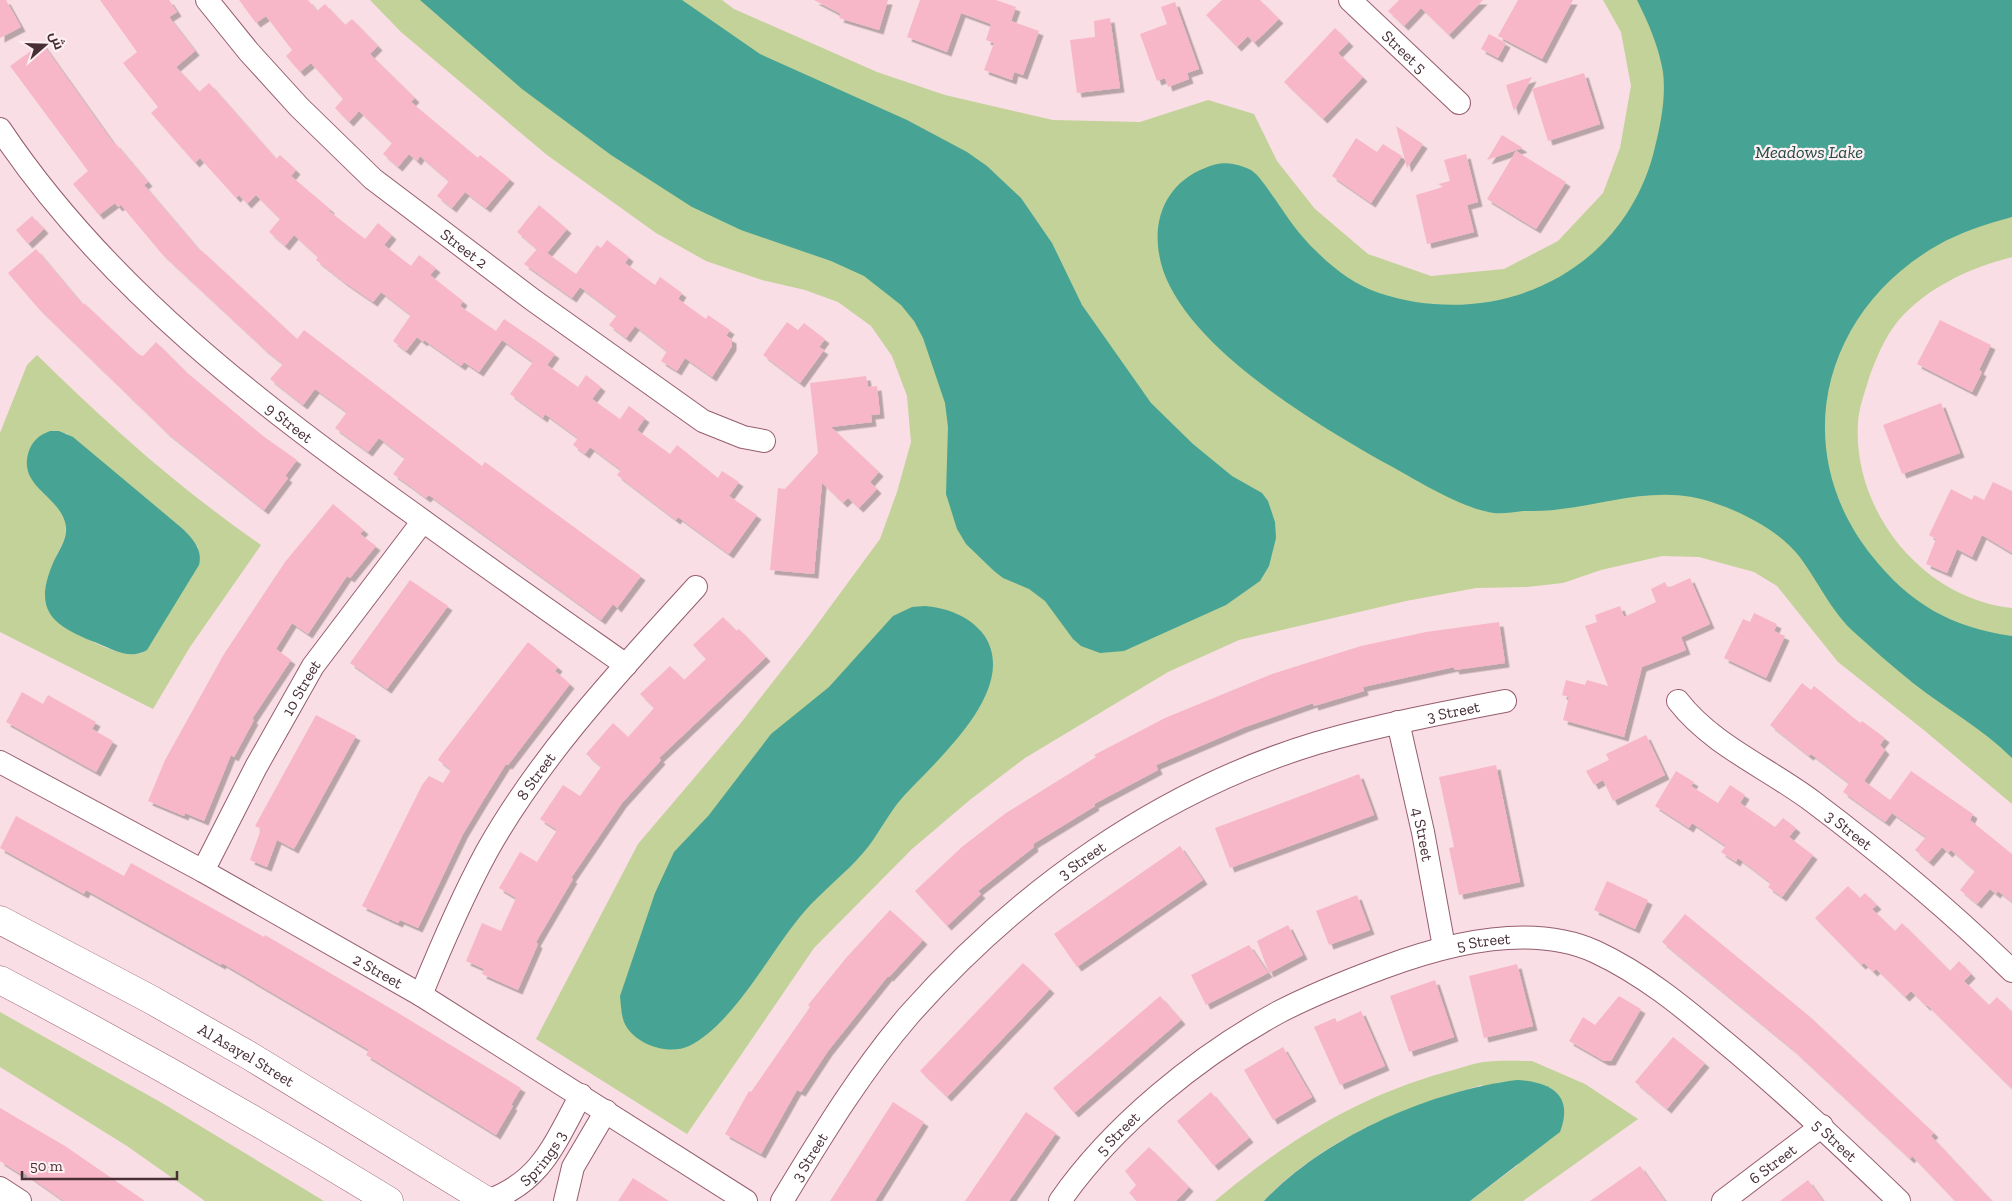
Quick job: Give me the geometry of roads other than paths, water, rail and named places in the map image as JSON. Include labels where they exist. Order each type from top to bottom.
[{"type":"main road","name":"Al Asayel Street","points":[[0,920],[150,999],[250,1056],[487,1201]]},
{"type":"main road","points":[[0,980],[124,1045],[304,1149],[389,1201]]},
{"type":"street","name":"Street 2","points":[[207,0],[249,52],[299,107],[373,179],[533,300],[703,421],[743,437],[764,440]]},
{"type":"street","name":"Street 5","points":[[1350,0],[1459,103]]},
{"type":"street","name":"9 Street","points":[[2,139],[107,260],[163,316],[225,371],[289,423],[626,665]]},
{"type":"street","name":"10 Street","points":[[203,871],[256,767],[313,666],[423,521]]},
{"type":"street","name":"8 Street","points":[[421,995],[452,921],[488,850],[532,782],[561,742],[626,665],[696,587]]},
{"type":"street","name":"3 Street","points":[[782,1201],[861,1076],[908,1016],[961,960],[1010,915],[1085,856],[1158,811],[1235,774],[1316,744],[1398,722],[1505,700]]},
{"type":"street","name":"3 Street","points":[[1678,701],[1694,720],[1712,736],[1778,778],[1853,832],[2012,971]]},
{"type":"street","name":"4 Street","points":[[1398,722],[1423,832],[1444,947]]},
{"type":"street","name":"2 Street","points":[[0,762],[203,871],[421,995],[746,1201]]},
{"type":"street","name":"5 Street","points":[[1060,1201],[1114,1137],[1164,1091],[1220,1049],[1278,1013],[1318,993],[1401,960],[1444,947],[1488,940],[1533,938],[1565,941],[1595,951],[1647,979],[1822,1126],[1899,1201]]},
{"type":"street","name":"Springs 3","points":[[487,1201],[515,1189],[537,1170],[581,1095]]},
{"type":"street","points":[[537,1170],[566,1195],[583,1174],[612,1115]]},
{"type":"street","name":"6 Street","points":[[1723,1201],[1822,1126]]},
{"type":"street","points":[[0,1188],[20,1201]]},
{"type":"water","points":[[420,0],[682,0],[760,54],[907,120],[967,152],[987,166],[1021,198],[1052,243],[1082,305],[1151,403],[1193,444],[1232,476],[1262,493],[1268,501],[1275,522],[1276,538],[1269,566],[1260,581],[1226,605],[1124,651],[1100,653],[1081,646],[1073,639],[1045,601],[1029,589],[1003,578],[994,571],[966,544],[957,529],[946,494],[948,427],[945,403],[923,338],[914,321],[901,305],[864,276],[831,261],[741,230],[692,207],[611,155],[522,89]]},
{"type":"water","name":"Meadows Lake","points":[[1637,0],[2012,0],[2012,217],[1974,229],[1938,245],[1898,273],[1867,307],[1844,344],[1830,386],[1825,428],[1830,472],[1846,515],[1872,556],[1886,573],[1917,600],[1933,611],[1970,626],[2012,636],[2012,758],[1976,728],[1913,683],[1855,633],[1839,616],[1792,548],[1773,532],[1753,519],[1720,505],[1680,495],[1640,496],[1556,510],[1501,513],[1483,511],[1458,502],[1334,433],[1264,386],[1230,359],[1201,330],[1178,300],[1163,270],[1159,254],[1159,223],[1169,196],[1178,185],[1190,176],[1212,165],[1226,163],[1242,166],[1254,173],[1264,183],[1299,233],[1316,251],[1345,276],[1379,293],[1424,303],[1468,304],[1511,297],[1551,282],[1586,258],[1616,228],[1640,191],[1655,147],[1662,110],[1663,72],[1653,35]]},
{"type":"water","points":[[50,431],[59,431],[73,437],[183,529],[194,541],[200,554],[199,565],[147,650],[141,653],[122,653],[82,637],[59,623],[51,615],[46,605],[47,580],[64,541],[66,528],[58,508],[35,484],[27,466],[29,450],[33,443]]},
{"type":"water","points":[[925,606],[950,611],[972,623],[984,635],[992,656],[991,679],[983,701],[969,724],[934,765],[902,798],[863,853],[804,912],[751,985],[721,1021],[706,1035],[681,1049],[662,1049],[643,1042],[629,1030],[624,1022],[620,996],[655,893],[674,852],[709,815],[771,734],[829,687],[893,616],[912,607]]},
{"type":"water","points":[[1517,1080],[1529,1081],[1549,1088],[1562,1100],[1564,1119],[1560,1132],[1470,1201],[1264,1201],[1289,1178],[1317,1157],[1347,1137],[1380,1121],[1415,1106],[1449,1095]]}]
